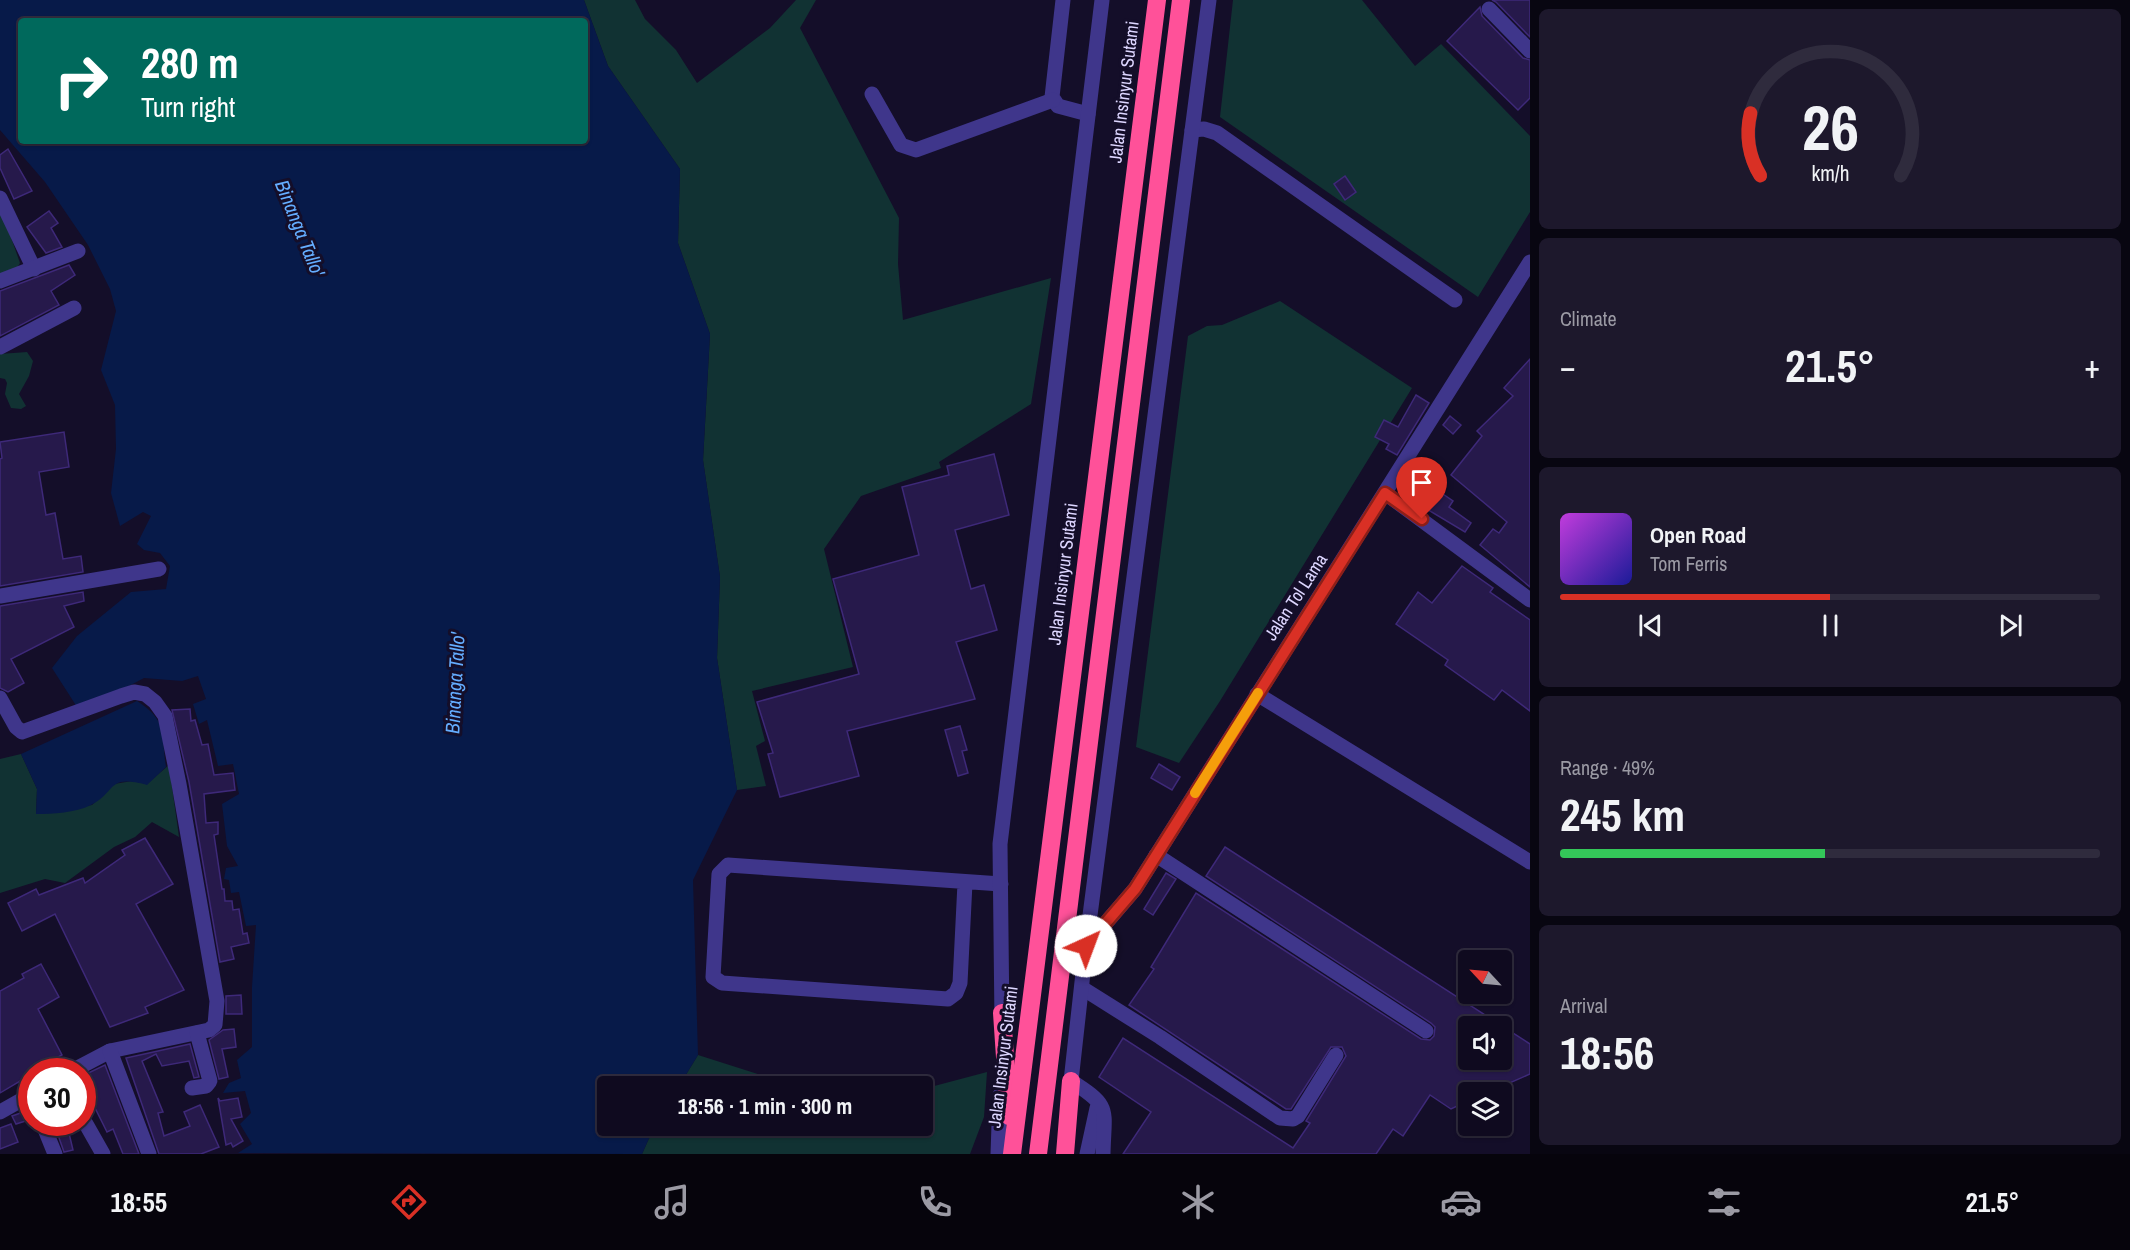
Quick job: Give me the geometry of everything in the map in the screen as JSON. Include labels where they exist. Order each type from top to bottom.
[{"type":"highway","name":"Jalan Insinyur Sutami","points":[[1012,1154],[1157,0]]},
{"type":"highway","points":[[1038,1154],[1180,0]]},
{"type":"highway","points":[[1002,1013],[1012,1154]]},
{"type":"highway","points":[[1065,1154],[1071,1081]]},
{"type":"street","points":[[1063,0],[1053,100],[1058,106],[1088,114]]},
{"type":"street","points":[[998,1154],[1002,1013],[999,844],[1102,0]]},
{"type":"street","points":[[1103,1154],[1104,1112],[1096,1097],[1071,1081],[1086,946],[1209,0]]},
{"type":"street","points":[[1489,9],[1530,51]]},
{"type":"street","points":[[872,94],[901,145],[916,150],[1053,100]]},
{"type":"street","points":[[1192,130],[1204,129],[1217,133],[1455,300]]},
{"type":"street","points":[[0,198],[34,268]]},
{"type":"street","points":[[0,281],[78,251]]},
{"type":"street","name":"Jalan Tol Lama","points":[[1086,946],[1135,889],[1530,262]]},
{"type":"street","points":[[0,347],[74,308]]},
{"type":"street","points":[[1385,493],[1530,600]]},
{"type":"street","points":[[0,596],[159,569]]},
{"type":"street","points":[[0,698],[21,732],[134,692],[149,696],[163,711],[179,784],[218,1001],[214,1026],[197,1033],[110,1051],[91,1058]]},
{"type":"street","points":[[1257,694],[1530,862]]},
{"type":"street","points":[[1156,855],[1426,1031]]},
{"type":"street","points":[[965,883],[960,983],[956,993],[948,999],[722,983],[713,977],[719,874],[728,866],[1001,884]]},
{"type":"street","points":[[1082,988],[1160,1036],[1280,1118],[1293,1119],[1302,1112],[1336,1055]]},
{"type":"street","points":[[192,1088],[204,1087],[210,1081],[197,1033]]},
{"type":"street","points":[[110,1051],[149,1154]]},
{"type":"street","points":[[0,1100],[18,1096]]},
{"type":"street","points":[[1087,1154],[1094,1123],[1096,1097]]},
{"type":"street","points":[[0,1112],[18,1101]]},
{"type":"street","points":[[48,1136],[55,1154]]},
{"type":"street","points":[[93,1136],[103,1154]]},
{"type":"green space","points":[[584,0],[635,0],[645,19],[676,50],[697,83],[770,28],[796,0],[816,0],[800,28],[899,218],[898,264],[903,320],[1051,278],[1031,404],[939,462],[941,468],[861,496],[824,549],[853,667],[752,691],[765,741],[756,746],[766,786],[737,790],[717,658],[720,577],[703,460],[710,334],[678,243],[680,169],[608,66]]},
{"type":"green space","points":[[1233,0],[1362,0],[1415,66],[1441,44],[1530,136],[1530,212],[1478,297],[1220,117]]},
{"type":"green space","points":[[0,206],[20,263],[17,268],[0,276]]},
{"type":"green space","points":[[1280,301],[1412,388],[1220,701],[1179,763],[1136,747],[1188,336],[1207,326],[1222,325]]},
{"type":"green space","points":[[27,352],[33,361],[29,376],[19,394],[26,406],[21,409],[11,408],[5,394],[7,383],[5,379],[0,378],[0,354]]},
{"type":"green space","points":[[21,754],[37,789],[36,814],[92,805],[114,784],[132,781],[147,784],[169,765],[179,837],[152,822],[135,837],[114,847],[65,883],[45,879],[0,893],[0,759]]},
{"type":"green space","points":[[698,1055],[764,1076],[685,1076]]},
{"type":"green space","points":[[987,1072],[984,1117],[970,1154],[642,1154],[650,1136],[933,1136],[933,1086]]},
{"type":"water","name":"Binanga Tallo'","points":[[0,0],[584,0],[608,66],[680,169],[678,243],[710,334],[703,460],[720,577],[717,658],[737,790],[693,880],[698,1055],[685,1076],[597,1076],[597,1136],[650,1136],[642,1154],[238,1153],[252,1144],[240,1124],[251,1113],[245,1091],[223,1093],[229,1083],[241,1078],[237,1060],[252,1047],[252,987],[256,925],[246,926],[239,892],[231,893],[229,880],[224,879],[226,868],[238,866],[227,846],[222,804],[239,794],[233,764],[218,766],[207,720],[199,724],[193,704],[206,699],[198,676],[182,681],[144,678],[110,696],[77,707],[52,668],[77,636],[131,592],[166,589],[170,566],[160,553],[144,550],[137,544],[151,516],[143,512],[120,526],[111,493],[116,449],[115,405],[101,370],[116,311],[110,289],[88,245],[45,182],[0,130]]},
{"type":"water","points":[[137,701],[154,715],[158,722],[163,736],[166,767],[147,785],[134,782],[118,783],[99,800],[85,808],[36,814],[37,789],[21,754]]},
{"type":"building","points":[[1492,0],[1530,0],[1530,37],[1496,2]]},
{"type":"building","points":[[1480,7],[1482,16],[1523,58],[1530,60],[1530,98],[1518,110],[1447,41]]},
{"type":"building","points":[[8,149],[32,191],[14,199],[0,168],[0,155]]},
{"type":"building","points":[[1345,176],[1356,192],[1345,200],[1334,184]]},
{"type":"building","points":[[49,211],[58,223],[51,228],[62,247],[46,253],[27,227]]},
{"type":"building","points":[[69,265],[75,275],[51,291],[59,305],[0,336],[0,291]]},
{"type":"building","points":[[1530,359],[1530,587],[1480,545],[1493,529],[1499,533],[1507,522],[1451,475],[1482,436],[1477,431],[1513,396],[1504,388]]},
{"type":"building","points":[[1416,395],[1429,403],[1397,455],[1386,449],[1389,444],[1375,437],[1384,420],[1398,427]]},
{"type":"building","points":[[1450,416],[1461,425],[1453,434],[1443,425]]},
{"type":"building","points":[[64,432],[69,467],[39,472],[46,515],[55,513],[63,559],[81,556],[83,572],[0,586],[0,459],[2,458],[0,442]]},
{"type":"building","points":[[994,454],[1009,515],[955,530],[971,589],[984,585],[997,630],[956,642],[975,699],[847,731],[859,776],[780,797],[768,754],[773,753],[757,702],[859,674],[833,579],[919,555],[902,487],[949,475],[947,466]]},
{"type":"building","points":[[1437,490],[1453,501],[1449,507],[1471,523],[1465,532],[1425,508]]},
{"type":"building","points":[[1462,566],[1493,588],[1490,592],[1530,620],[1530,711],[1502,690],[1494,700],[1445,665],[1448,660],[1396,624],[1418,592],[1432,603]]},
{"type":"building","points":[[83,592],[84,601],[64,606],[74,627],[11,659],[24,683],[8,692],[0,688],[0,606]]},
{"type":"building","points":[[190,709],[191,721],[195,720],[202,745],[208,744],[214,775],[233,773],[235,790],[204,794],[206,823],[218,822],[218,834],[214,835],[225,901],[232,901],[233,910],[239,909],[243,934],[247,933],[249,943],[231,947],[234,959],[220,962],[189,782],[172,710]]},
{"type":"building","points":[[960,726],[967,750],[962,751],[968,773],[958,776],[945,730]]},
{"type":"building","points":[[1159,764],[1180,777],[1172,790],[1151,778]]},
{"type":"building","points":[[145,838],[173,884],[136,904],[184,990],[145,1007],[148,1013],[110,1027],[55,914],[22,931],[8,903],[36,889],[39,895],[83,878],[85,883],[125,855],[122,850]]},
{"type":"building","points":[[1225,847],[1458,997],[1458,1004],[1468,1004],[1487,1016],[1458,1016],[1458,1070],[1512,1070],[1512,1032],[1530,1044],[1530,1074],[1512,1082],[1458,1082],[1458,1106],[1451,1109],[1430,1095],[1403,1136],[1393,1129],[1376,1154],[1123,1154],[1151,1112],[1099,1077],[1123,1038],[1293,1148],[1310,1123],[1306,1121],[1346,1056],[1342,1047],[1331,1047],[1291,1109],[1286,1109],[1129,1005],[1154,969],[1151,967],[1196,893],[1421,1039],[1430,1040],[1434,1036],[1435,1027],[1206,876]]},
{"type":"building","points":[[1166,873],[1176,879],[1153,915],[1144,909]]},
{"type":"building","points":[[41,964],[59,997],[38,1009],[62,1055],[56,1058],[18,1058],[18,1082],[0,1093],[0,991],[24,978],[22,974]]},
{"type":"building","points":[[241,995],[242,1014],[226,1014],[226,996]]},
{"type":"building","points":[[234,1029],[236,1047],[222,1049],[228,1077],[219,1079],[209,1040],[223,1030]]},
{"type":"building","points":[[190,1044],[199,1077],[194,1078],[189,1061],[162,1066],[156,1054],[142,1061],[163,1112],[158,1113],[164,1136],[190,1126],[184,1112],[200,1105],[219,1147],[201,1154],[159,1154],[126,1058]]},
{"type":"building","points":[[105,1065],[139,1154],[123,1154],[113,1129],[107,1132],[96,1110],[96,1069]]},
{"type":"building","points":[[218,1098],[220,1101],[238,1098],[242,1117],[231,1119],[243,1141],[233,1147],[231,1143],[226,1145]]},
{"type":"building","points":[[18,1114],[18,1123],[16,1124],[12,1116]]},
{"type":"building","points":[[11,1124],[18,1142],[0,1149],[0,1128]]},
{"type":"building","points":[[58,1136],[70,1136],[73,1150],[64,1152]]},
{"type":"slow traffic","points":[[1195,793],[1258,693]]},
{"type":"route","points":[[1086,946],[1135,889],[1385,493],[1422,519]]}]
